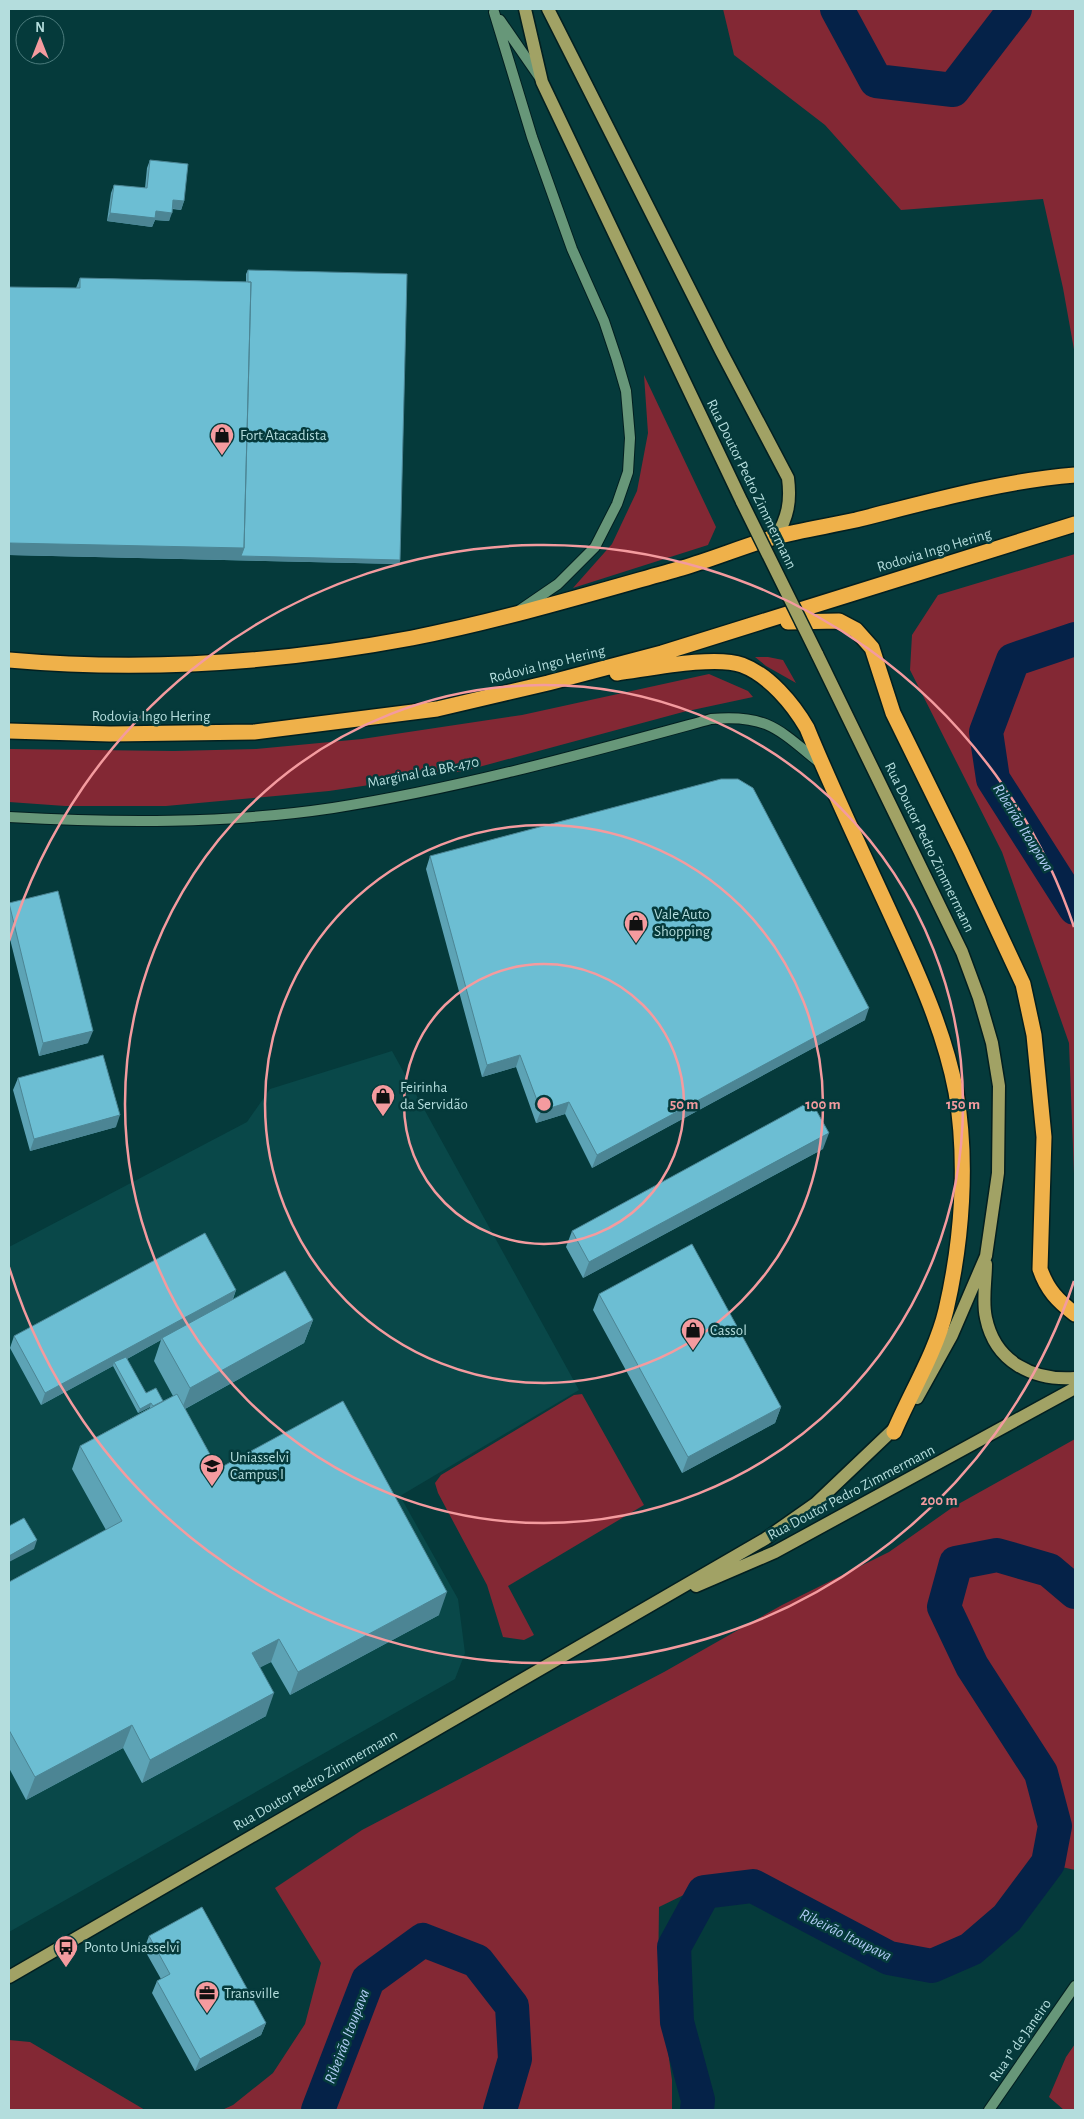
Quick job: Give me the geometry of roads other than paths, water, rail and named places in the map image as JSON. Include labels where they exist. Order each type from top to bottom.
[{"type":"highway","points":[[9,660],[53,664],[172,665],[274,658],[345,649],[415,637],[519,612],[685,567],[776,537],[977,491],[1051,477],[1075,476]]},
{"type":"highway","name":"Rodovia Ingo Hering","points":[[9,731],[110,734],[254,732],[437,709],[548,683],[662,652],[1075,524]]},
{"type":"highway","points":[[754,624],[839,621],[856,630],[872,648],[893,713],[1001,933],[1023,984],[1034,1034],[1044,1137],[1040,1269],[1045,1285],[1056,1300],[1075,1314]]},
{"type":"highway","points":[[548,683],[719,661],[742,665],[763,678],[797,711],[807,728],[822,766],[916,971],[933,1015],[956,1092],[961,1141],[961,1192],[957,1236],[946,1311],[922,1372],[894,1432]]},
{"type":"main road","name":"Rua Doutor Pedro Zimmermann","points":[[9,1976],[765,1539],[815,1504],[894,1432],[939,1360],[986,1256],[998,1172],[999,1086],[987,1025],[962,952],[818,654],[742,502],[542,82],[525,9]]},
{"type":"main road","points":[[548,9],[721,351],[788,478],[791,498],[786,521],[776,537]]},
{"type":"main road","points":[[986,1256],[986,1317],[993,1340],[1006,1358],[1021,1369],[1038,1376],[1059,1380],[1075,1378]]},
{"type":"main road","name":"Rua Doutor Pedro Zimmermann","points":[[637,1612],[775,1552],[1075,1388]]},
{"type":"street","points":[[493,10],[542,82]]},
{"type":"street","points":[[493,10],[535,146],[572,249],[604,321],[617,360],[626,391],[630,438],[628,472],[616,504],[595,547],[558,584],[519,612]]},
{"type":"street","name":"Marginal da BR-470","points":[[9,816],[166,821],[332,808],[468,782],[711,719],[736,717],[755,719],[779,730],[822,766]]},
{"type":"street","name":"Rua 1º de Janeiro","points":[[989,2110],[1075,1986]]},
{"type":"waterway","name":"Ribeirão Itoupava","points":[[837,9],[876,81],[953,90],[1015,9]]},
{"type":"waterway","name":"Ribeirão Itoupava","points":[[1075,639],[1013,660],[986,732],[993,779],[1075,908]]},
{"type":"waterway","name":"Ribeirão Itoupava","points":[[697,2110],[698,2100],[677,2022],[674,1947],[704,1892],[753,1886],[889,1958],[932,1966],[971,1949],[1007,1918],[1048,1863],[1055,1826],[1041,1773],[972,1666],[944,1607],[956,1563],[997,1555],[1049,1570],[1075,1592]]},
{"type":"waterway","name":"Ribeirão Itoupava","points":[[318,2110],[368,1980],[423,1940],[477,1961],[512,2006],[515,2059],[500,2110]]},
{"type":"place","name":"Fort Atacadista","points":[[222,456]]},
{"type":"place","name":"Vale Auto Shopping","points":[[636,944]]},
{"type":"place","name":"Feirinha da Servidão","points":[[383,1117]]},
{"type":"place","name":"Cassol","points":[[693,1351]]},
{"type":"place","name":"Uniasselvi Campus I","points":[[212,1487]]},
{"type":"place","name":"Ponto Uniasselvi","points":[[66,1968]]},
{"type":"place","name":"Transville","points":[[207,2014]]}]
